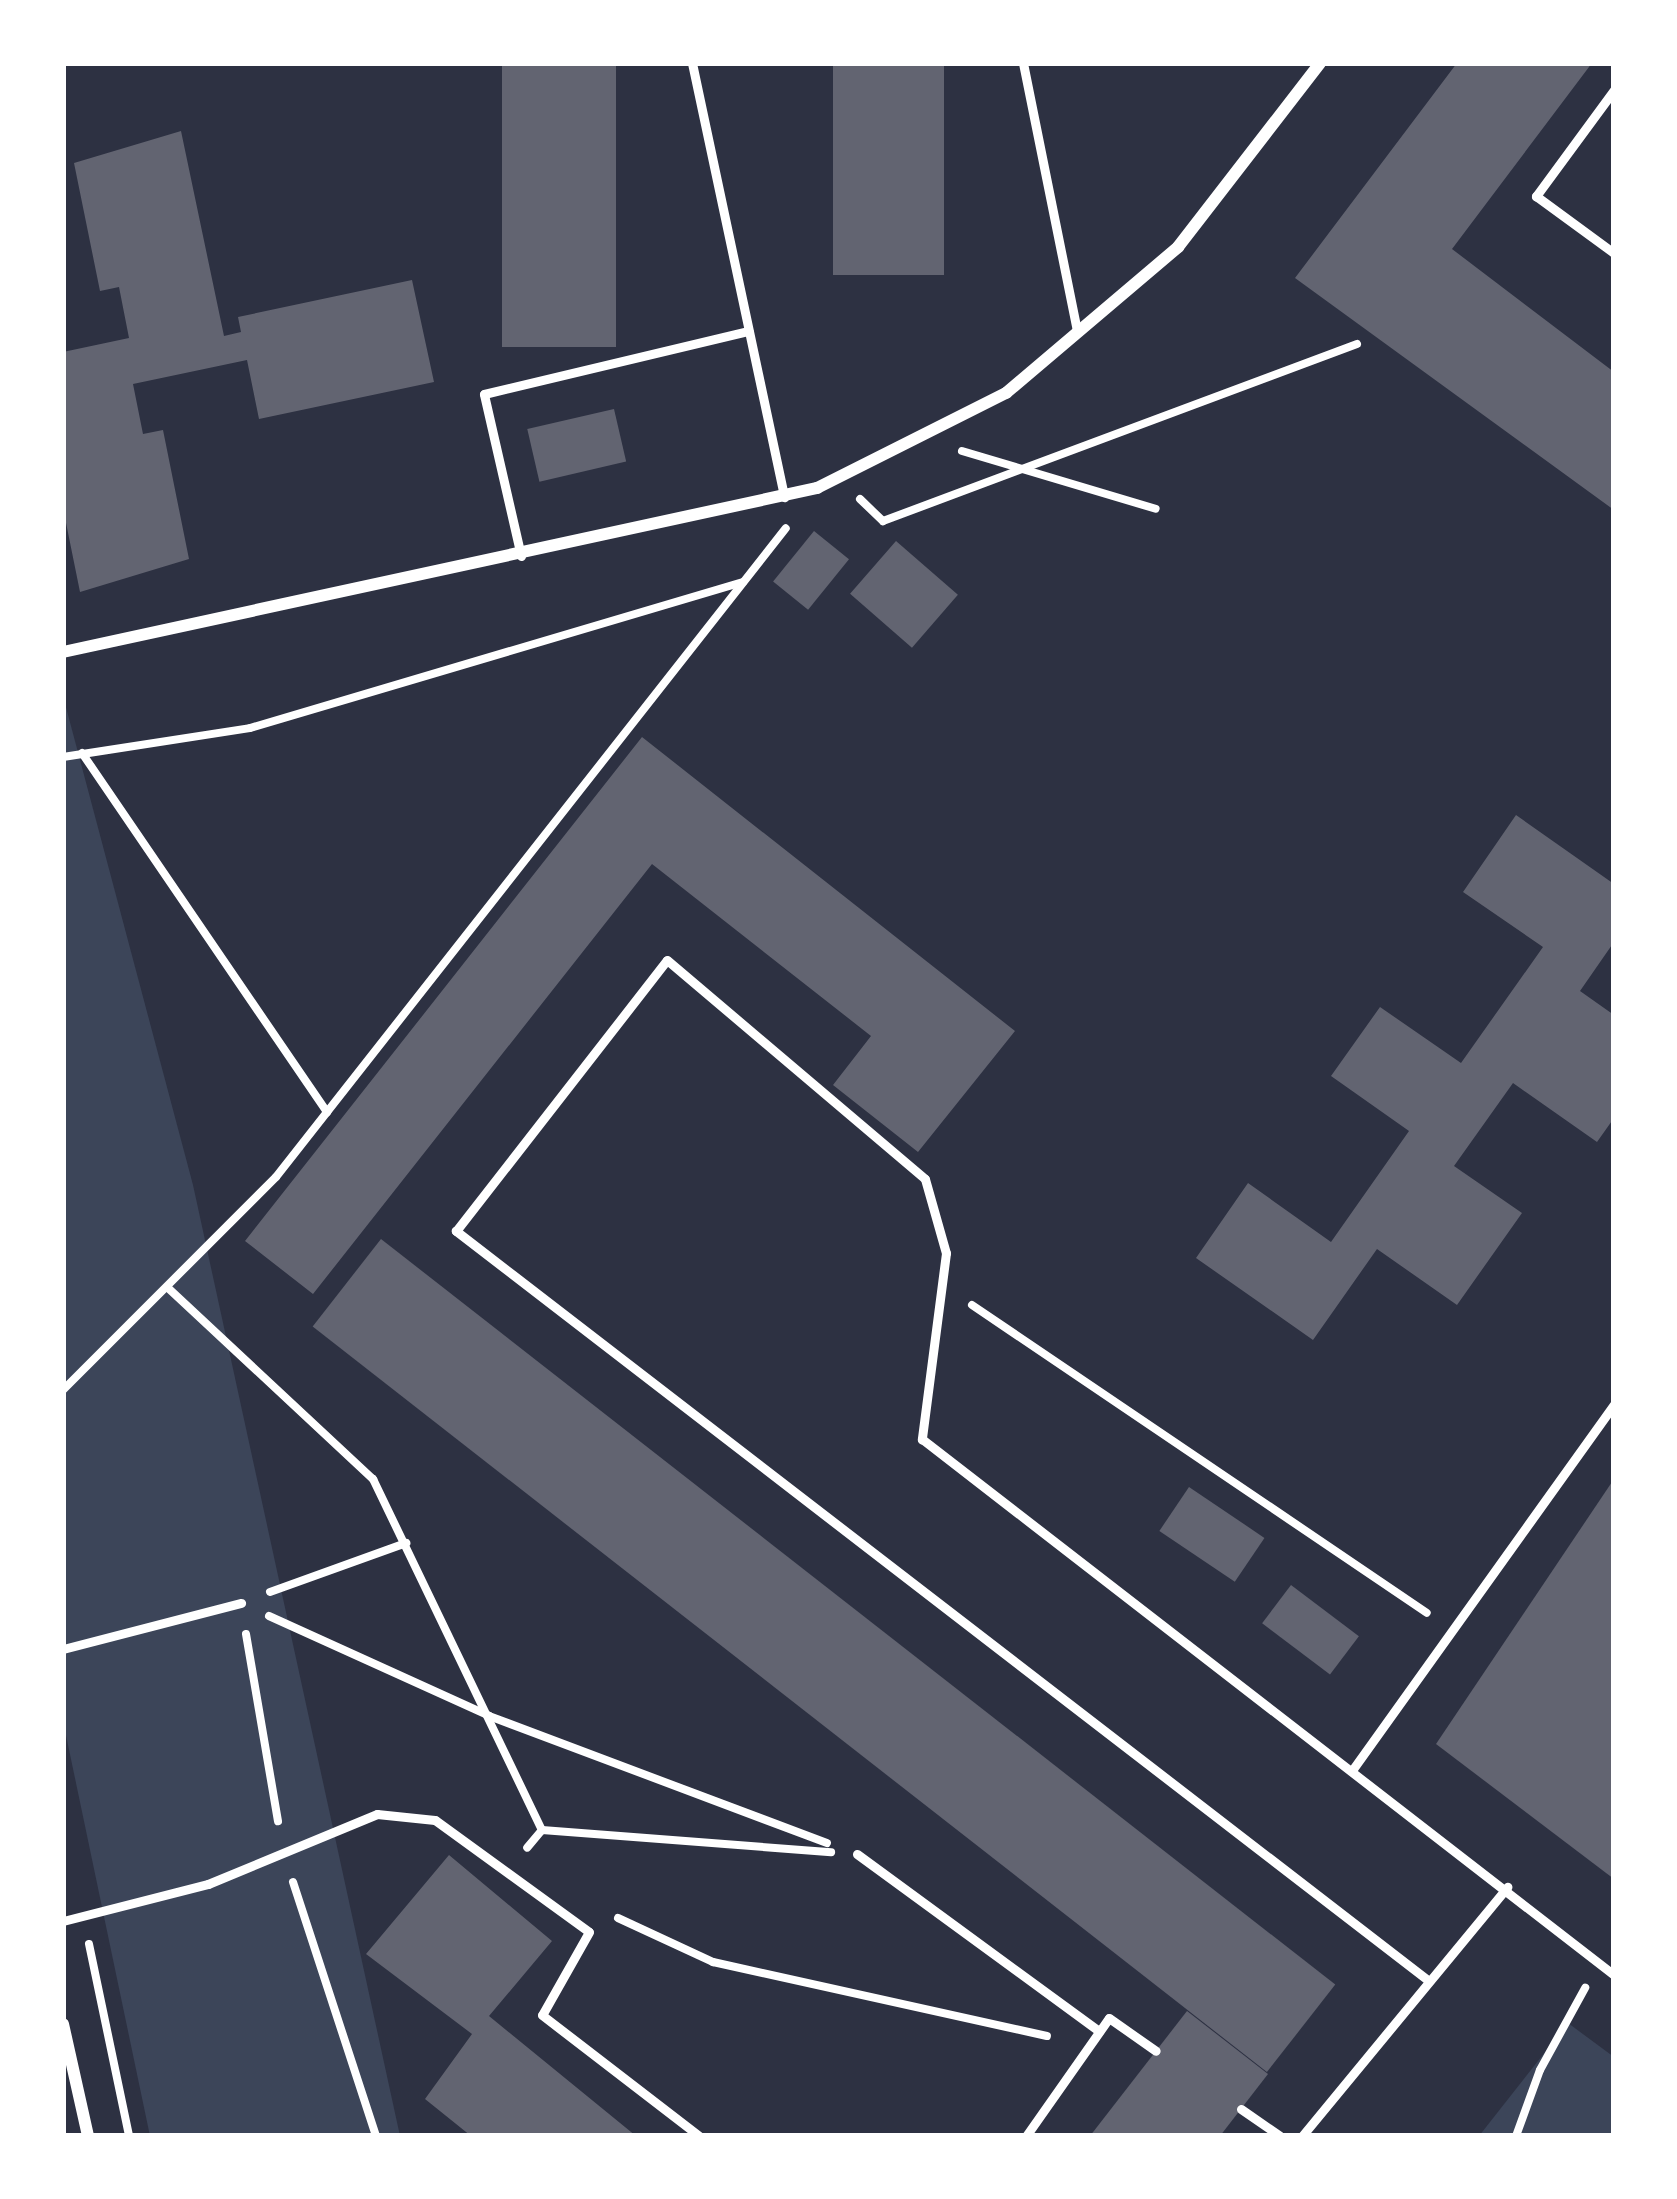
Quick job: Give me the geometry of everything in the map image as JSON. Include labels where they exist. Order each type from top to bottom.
[{"type":"street","points":[[63,652],[817,488],[1006,393],[1178,247],[1319,63]]},
{"type":"street","points":[[63,2024],[88,2136]]},
{"type":"lane","points":[[692,63],[784,497]]},
{"type":"lane","points":[[1023,63],[1077,332]]},
{"type":"lane","points":[[1614,90],[1536,196],[1614,253]]},
{"type":"lane","points":[[521,556],[484,394],[749,331]]},
{"type":"lane","points":[[1430,1982],[456,1231],[668,960],[925,1179],[946,1252],[922,1439],[1507,1887],[1614,1975]]},
{"type":"lane","points":[[1353,1769],[1614,1404]]},
{"type":"lane","points":[[63,1649],[241,1603]]},
{"type":"lane","points":[[63,1922],[208,1884],[377,1814],[435,1820],[589,1932],[542,2014],[699,2136]]},
{"type":"lane","points":[[857,1854],[1099,2031]]},
{"type":"lane","points":[[1302,2136],[1507,1887]]},
{"type":"lane","points":[[1026,2136],[1109,2018],[1156,2050]]},
{"type":"lane","points":[[1241,2109],[1280,2136]]},
{"type":"path","points":[[836,478],[884,520],[1357,344]]},
{"type":"path","points":[[917,437],[1156,509]]},
{"type":"path","points":[[63,1390],[276,1178],[817,488]]},
{"type":"path","points":[[63,757],[250,728],[744,582]]},
{"type":"path","points":[[82,753],[327,1112]]},
{"type":"path","points":[[166,1287],[373,1479],[542,1830]]},
{"type":"path","points":[[943,1288],[1453,1630]]},
{"type":"path","points":[[241,1603],[406,1543]]},
{"type":"path","points":[[241,1603],[489,1716],[857,1854]]},
{"type":"path","points":[[241,1603],[284,1852],[376,2136]]},
{"type":"path","points":[[542,1830],[857,1854]]},
{"type":"path","points":[[508,1872],[542,1830]]},
{"type":"path","points":[[572,1920],[608,1913],[713,1962],[1090,2045]]},
{"type":"path","points":[[83,1916],[129,2136]]},
{"type":"path","points":[[1516,2136],[1540,2069],[1599,1964]]},
{"type":"shaded area","points":[[63,696],[193,1185],[400,2136],[150,2136],[63,1721]]},
{"type":"shaded area","points":[[1568,2023],[1614,2057],[1614,2136],[1479,2136]]},
{"type":"building","points":[[502,63],[616,63],[616,347],[502,347]]},
{"type":"building","points":[[833,63],[944,63],[944,275],[833,275]]},
{"type":"building","points":[[1457,63],[1592,63],[1452,249],[1614,372],[1614,510],[1295,278]]},
{"type":"building","points":[[181,131],[224,336],[241,332],[238,317],[412,280],[434,382],[259,419],[247,360],[133,384],[143,434],[163,430],[189,559],[80,592],[63,508],[63,352],[129,338],[119,287],[100,291],[74,163]]},
{"type":"building","points":[[614,409],[626,462],[539,482],[527,429]]},
{"type":"building","points":[[814,531],[849,559],[808,610],[773,582]]},
{"type":"building","points":[[896,541],[958,595],[912,648],[850,594]]},
{"type":"building","points":[[642,737],[1015,1031],[918,1152],[833,1085],[871,1036],[652,864],[313,1294],[245,1241]]},
{"type":"building","points":[[1516,815],[1614,884],[1614,942],[1580,991],[1614,1015],[1614,1118],[1597,1142],[1513,1083],[1454,1166],[1522,1213],[1457,1305],[1377,1249],[1313,1340],[1196,1258],[1248,1183],[1331,1242],[1409,1131],[1331,1076],[1380,1007],[1461,1063],[1543,947],[1463,892]]},
{"type":"building","points":[[381,1239],[1335,1985],[1267,2072],[313,1326]]},
{"type":"building","points":[[1614,1479],[1614,1879],[1436,1744]]},
{"type":"building","points":[[1189,1487],[1264,1538],[1235,1582],[1159,1531]]},
{"type":"building","points":[[1291,1585],[1359,1636],[1330,1674],[1262,1623]]},
{"type":"building","points":[[449,1855],[552,1941],[489,2016],[636,2136],[471,2136],[425,2099],[472,2034],[366,1954]]},
{"type":"building","points":[[1187,2011],[1268,2074],[1220,2136],[1090,2136]]}]
